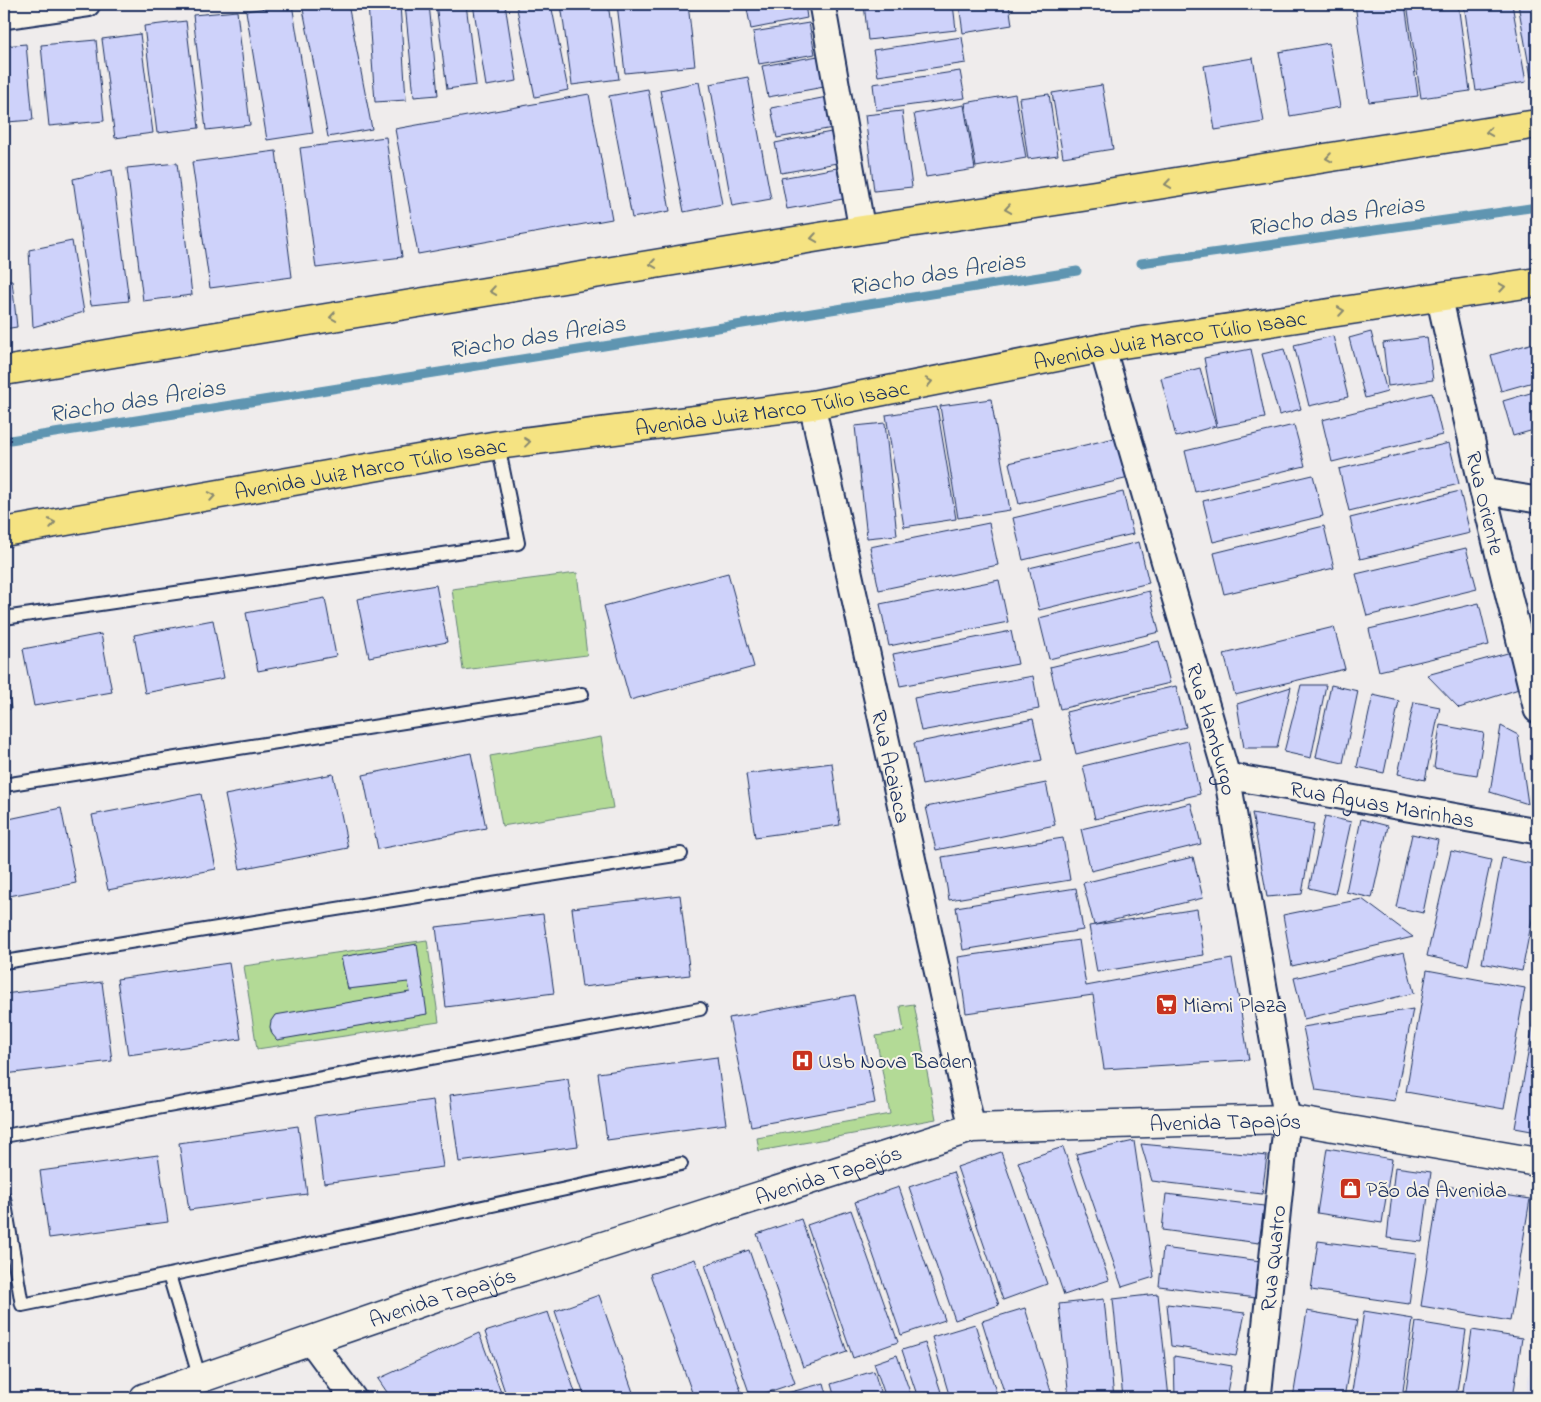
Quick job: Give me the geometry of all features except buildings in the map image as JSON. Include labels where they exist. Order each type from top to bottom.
[{"type":"main road","points":[[4,371],[862,230],[1105,194],[1537,124]]},
{"type":"main road","name":"Avenida Juiz Marco Túlio Isaac","points":[[4,532],[498,446],[812,405],[1102,347],[1537,282]]},
{"type":"main road","name":"Avenida Tapajós","points":[[144,1398],[436,1297],[569,1257],[972,1128],[1287,1118],[1537,1162]]},
{"type":"street","points":[[4,16],[87,4]]},
{"type":"street","points":[[822,4],[862,230]]},
{"type":"street","name":"Rua Oriente","points":[[1439,296],[1483,492],[1537,710]]},
{"type":"street","name":"Rua Hamburgo","points":[[1102,347],[1227,776],[1287,1118]]},
{"type":"street","name":"Rua Acaiaca","points":[[812,405],[972,1128]]},
{"type":"street","points":[[1483,492],[1537,500]]},
{"type":"street","name":"Rua Águas Marinhas","points":[[1227,776],[1537,831]]},
{"type":"street","name":"Rua Quatro","points":[[1258,1398],[1287,1118]]},
{"type":"street","points":[[311,1340],[353,1398]]},
{"type":"lane","points":[[4,618],[518,543],[498,446]]},
{"type":"lane","points":[[4,785],[582,694]]},
{"type":"lane","points":[[4,962],[681,854]]},
{"type":"lane","points":[[4,1136],[700,1009]]},
{"type":"lane","points":[[4,1198],[22,1305],[681,1164]]},
{"type":"lane","points":[[169,1275],[200,1379]]},
{"type":"shaded area","points":[[1537,1305],[1537,1398],[1526,1398]]},
{"type":"green space","points":[[577,573],[587,655],[463,670],[452,589]]},
{"type":"green space","points":[[601,737],[613,808],[502,826],[490,756]]},
{"type":"green space","points":[[427,940],[439,1022],[257,1049],[244,966]]},
{"type":"green space","points":[[914,1004],[936,1119],[759,1151],[757,1138],[890,1114],[876,1036],[904,1031],[900,1006]]},
{"type":"waterway","name":"Riacho das Areias","points":[[1141,263],[1537,207]]},
{"type":"waterway","name":"Riacho das Areias","points":[[4,441],[1077,271]]},
{"type":"place","name":"Miami Plaza","points":[[1167,1004]]},
{"type":"place","name":"Usb Nova Baden","points":[[802,1060]]},
{"type":"place","name":"Pão da Avenida","points":[[1350,1189]]}]
